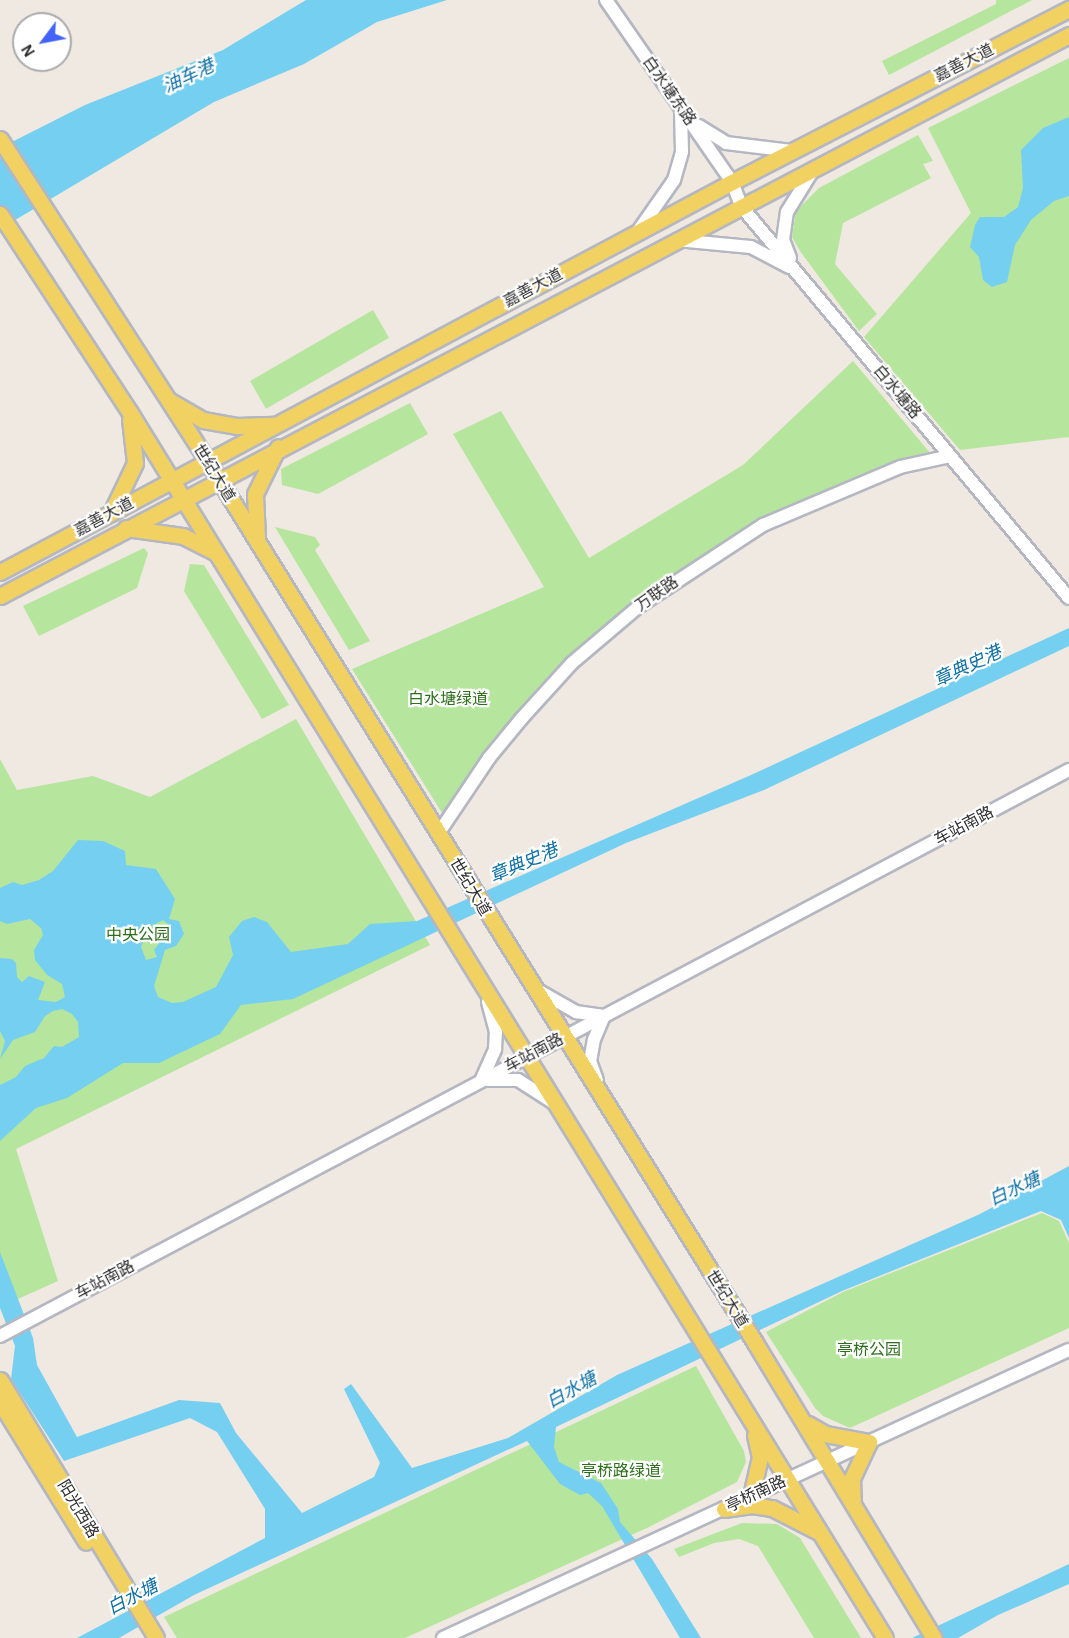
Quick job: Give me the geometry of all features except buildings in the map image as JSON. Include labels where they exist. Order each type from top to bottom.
[{"type":"main road","name":"嘉善大道","points":[[0,572],[732,182],[1066,10]]},
{"type":"main road","name":"嘉善大道","points":[[0,596],[278,447],[1069,35]]},
{"type":"main road","name":"世纪大道","points":[[0,139],[208,462],[486,914],[803,1420],[934,1638]]},
{"type":"main road","points":[[0,214],[129,411],[181,499],[885,1638]]},
{"type":"main road","points":[[168,400],[203,420],[237,426],[278,425]]},
{"type":"main road","points":[[111,513],[135,463],[129,411]]},
{"type":"main road","points":[[259,545],[255,494],[278,447]]},
{"type":"main road","points":[[126,528],[183,537],[214,552]]},
{"type":"main road","name":"阳光西路","points":[[0,1380],[123,1593],[145,1638]]},
{"type":"main road","name":"阳光西路","points":[[0,1402],[123,1593],[156,1638]]},
{"type":"main road","points":[[803,1420],[825,1434],[868,1442],[852,1478],[853,1503]]},
{"type":"main road","points":[[751,1422],[760,1456],[751,1496]]},
{"type":"main road","points":[[724,1509],[752,1505],[772,1508],[820,1533]]},
{"type":"street","name":"白水塘东路","points":[[606,0],[732,182]]},
{"type":"street","points":[[681,108],[706,133],[726,143],[792,151]]},
{"type":"street","points":[[636,233],[674,180],[682,152],[681,108]]},
{"type":"street","points":[[795,270],[783,240],[788,212],[814,168]]},
{"type":"street","name":"白水塘路","points":[[732,182],[741,206],[1065,593]]},
{"type":"street","points":[[676,240],[751,247],[795,270]]},
{"type":"street","name":"万联路","points":[[438,834],[489,758],[522,718],[572,663],[638,607],[763,525],[900,467],[950,456]]},
{"type":"street","name":"车站南路","points":[[3,1335],[1069,770]]},
{"type":"street","points":[[478,978],[496,1032],[495,1049],[481,1081],[518,1080],[554,1103]]},
{"type":"street","points":[[531,985],[576,1012],[604,1016],[594,1039],[590,1061],[612,1115]]},
{"type":"street","name":"亭桥南路","points":[[443,1638],[1069,1350]]},
{"type":"green space","points":[[996,0],[1032,0],[889,75],[882,61],[996,4]]},
{"type":"green space","points":[[1069,58],[1069,437],[960,450],[864,337],[971,213],[928,128]]},
{"type":"green space","points":[[918,135],[933,161],[923,164],[931,178],[843,223],[835,264],[877,314],[859,331],[792,237],[796,211],[819,188]]},
{"type":"green space","points":[[373,310],[389,338],[266,409],[250,381]]},
{"type":"green space","name":"白水塘绿道","points":[[853,361],[931,454],[900,460],[834,486],[761,519],[636,602],[519,714],[484,754],[444,816],[352,669],[544,587],[453,434],[501,411],[589,558],[743,465]]},
{"type":"green space","points":[[410,403],[428,434],[318,494],[282,485],[281,469]]},
{"type":"green space","points":[[275,527],[315,537],[320,545],[315,550],[370,641],[349,650]]},
{"type":"green space","points":[[144,548],[148,553],[137,588],[39,636],[23,606]]},
{"type":"green space","points":[[190,564],[204,565],[289,705],[262,719],[184,591]]},
{"type":"green space","name":"中央公园","points":[[296,719],[430,945],[16,1149],[58,1281],[0,1307],[0,759],[17,790],[93,776],[150,797]]},
{"type":"green space","name":"亭桥公园","points":[[1042,1213],[1059,1221],[1069,1243],[1069,1328],[850,1428],[823,1416],[815,1408],[766,1332],[843,1292]]},
{"type":"green space","name":"亭桥路绿道","points":[[696,1366],[744,1451],[746,1462],[737,1482],[649,1527],[405,1638],[177,1638],[164,1617]]},
{"type":"green space","points":[[742,1523],[777,1524],[800,1538],[861,1638],[814,1638],[758,1546],[739,1539],[714,1543],[679,1557],[674,1549]]},
{"type":"water","name":"油车港","points":[[306,0],[447,0],[377,22],[304,64],[214,102],[0,229],[0,148],[85,105],[223,50]]},
{"type":"water","points":[[1069,117],[1069,196],[1054,201],[1031,220],[1015,245],[1007,282],[992,287],[983,280],[979,257],[970,247],[975,225],[980,217],[1004,217],[1018,207],[1023,188],[1021,150],[1043,128]]},
{"type":"water","points":[[1069,628],[1069,646],[764,790],[626,843],[293,999],[241,1005],[220,1034],[159,1063],[123,1063],[67,1098],[36,1108],[0,1141],[0,1085],[16,1077],[25,1066],[44,1058],[54,1046],[62,1047],[79,1037],[78,1022],[72,1014],[62,1009],[53,1011],[45,1016],[35,1032],[13,1040],[0,1059],[5,1041],[0,1031],[0,958],[12,959],[16,963],[17,977],[22,982],[29,976],[45,982],[38,1000],[56,1002],[65,997],[62,984],[47,975],[35,960],[34,950],[43,935],[41,928],[30,919],[7,924],[0,921],[0,888],[13,882],[22,885],[39,880],[53,871],[78,840],[103,841],[125,851],[126,865],[156,869],[175,899],[169,919],[179,921],[184,934],[176,946],[165,950],[154,986],[158,997],[172,1003],[183,1002],[216,987],[233,955],[229,937],[242,921],[254,917],[267,922],[291,952],[348,944],[370,924],[417,921],[751,775]],"holes":[[[163,920],[170,926],[169,931],[154,950],[157,957],[146,960],[141,947],[148,928]]]},
{"type":"water","points":[[1069,1166],[1069,1238],[1061,1220],[1041,1211],[842,1291],[556,1427],[554,1447],[559,1462],[601,1483],[618,1509],[620,1522],[652,1559],[701,1638],[680,1638],[602,1506],[588,1493],[580,1495],[560,1484],[527,1441],[194,1595],[119,1638],[77,1638],[265,1538],[265,1509],[217,1432],[190,1418],[64,1461],[11,1379],[15,1346],[0,1308],[0,1252],[33,1338],[37,1365],[77,1437],[179,1400],[220,1403],[236,1433],[302,1513],[374,1477],[380,1463],[344,1389],[351,1384],[412,1468],[508,1438],[617,1375],[980,1214]]},
{"type":"water","points":[[1069,1564],[1069,1584],[998,1615],[958,1638],[912,1638]]},
{"type":"water label","name":"章典史港","points":[[968,667]]},
{"type":"water label","name":"章典史港","points":[[524,864]]},
{"type":"water label","name":"白水塘","points":[[1015,1190]]},
{"type":"water label","name":"白水塘","points":[[572,1391]]},
{"type":"water label","name":"白水塘","points":[[133,1598]]}]
